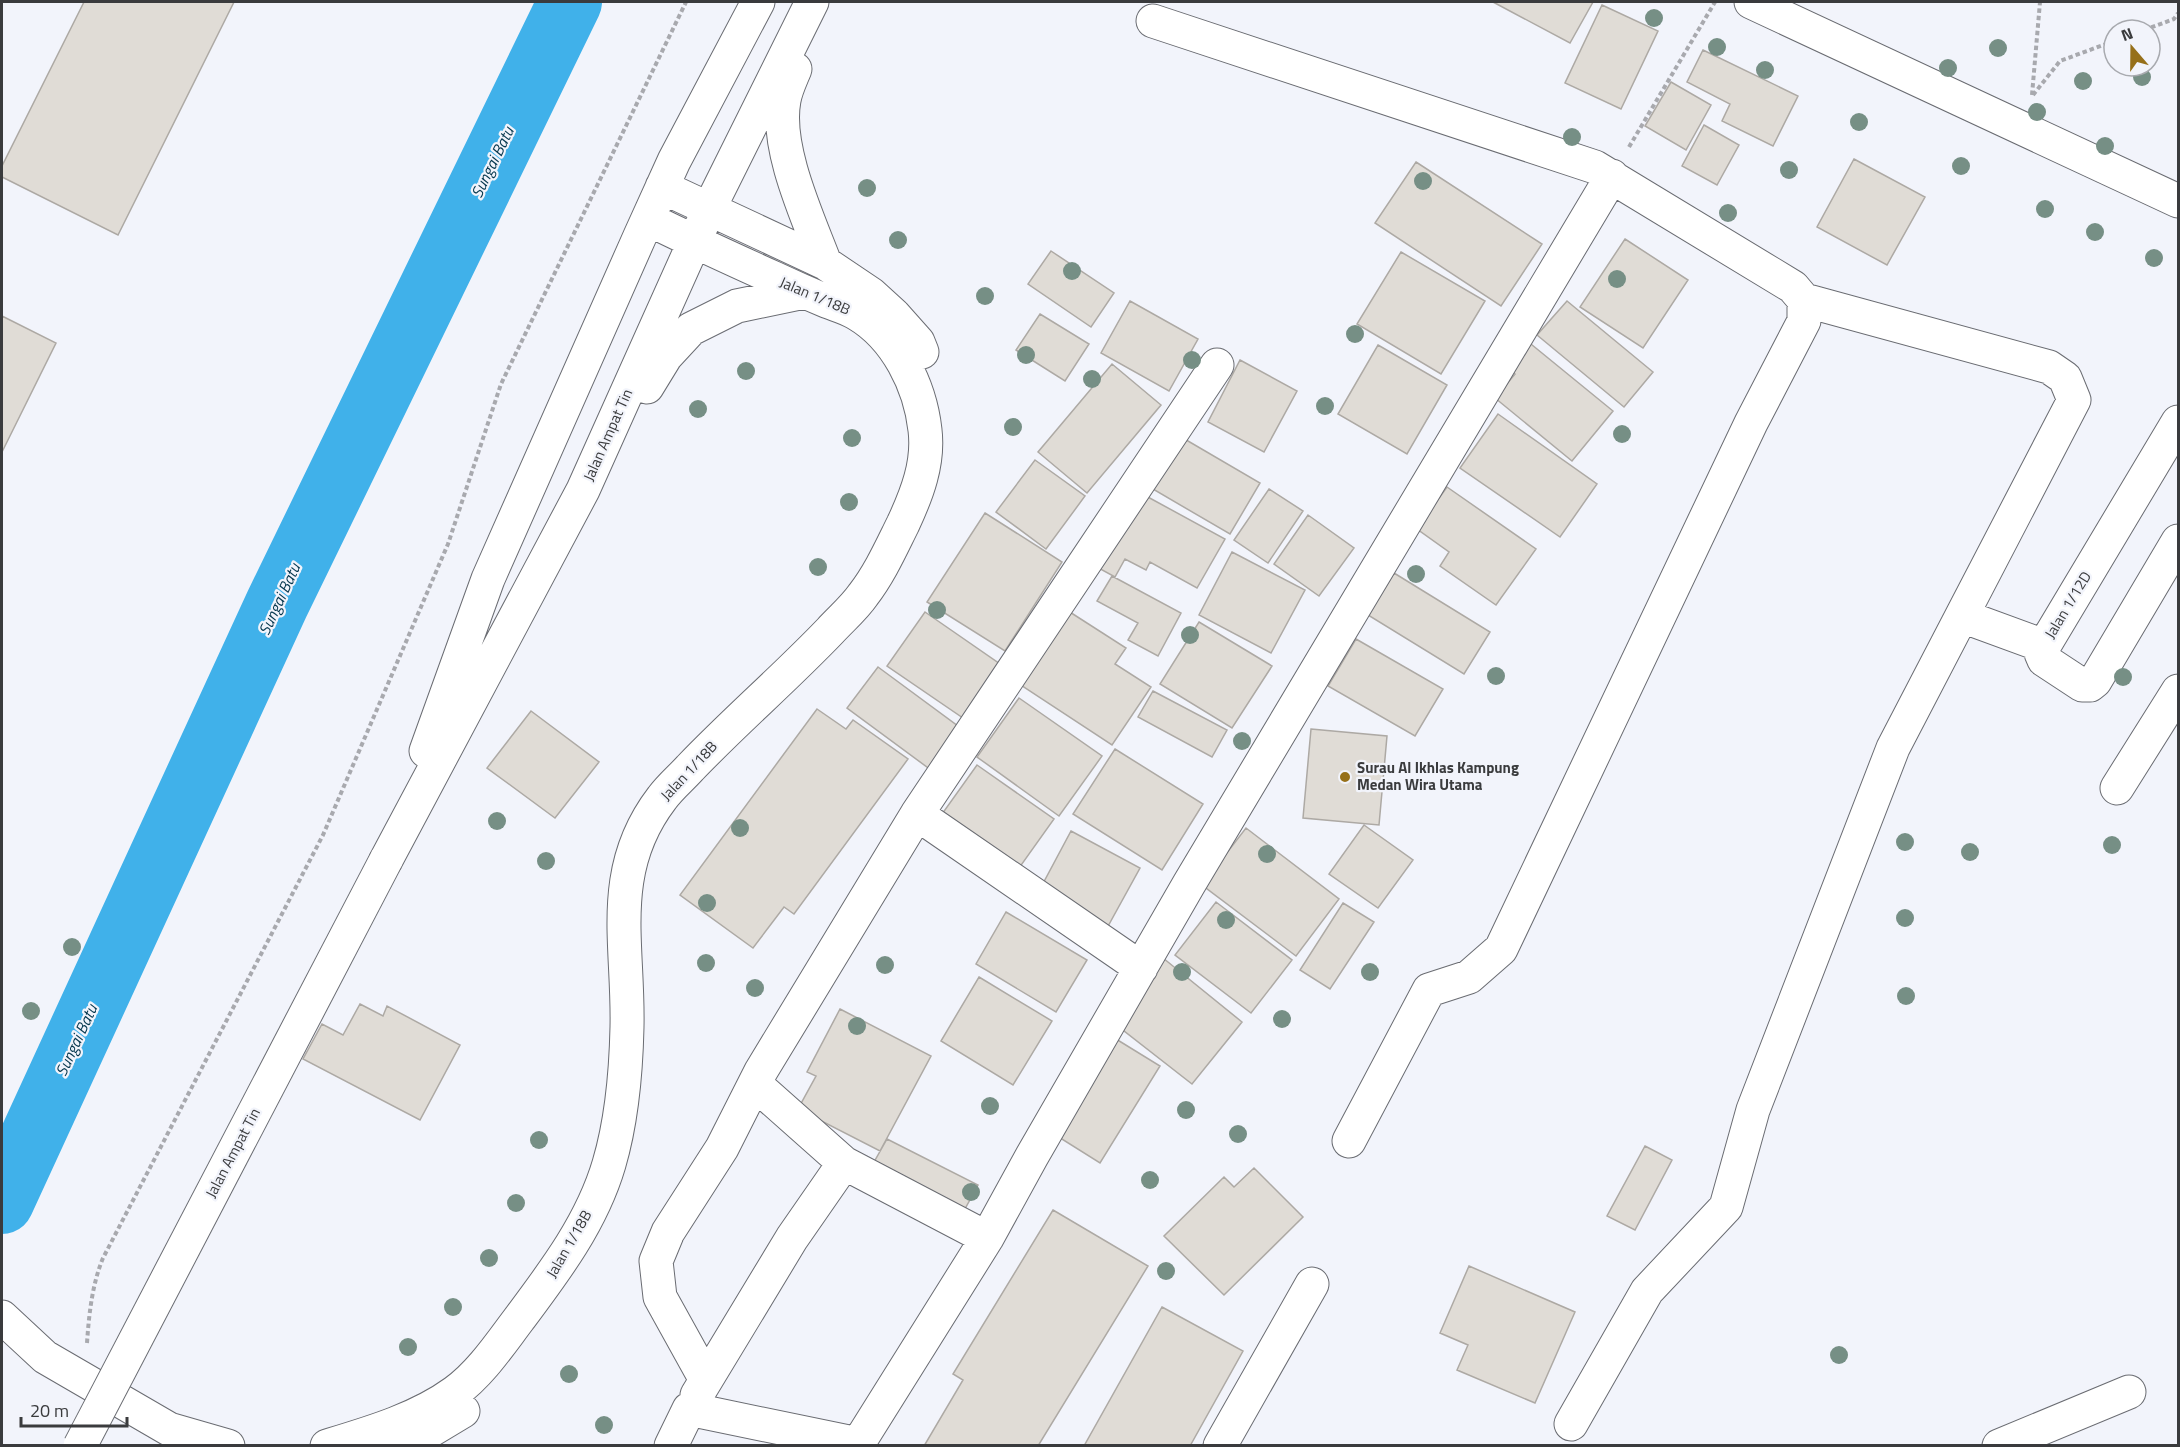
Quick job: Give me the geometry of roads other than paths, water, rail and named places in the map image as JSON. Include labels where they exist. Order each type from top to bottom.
[{"type":"street","name":"Jalan Ampat Tin","points":[[386,860],[488,579],[674,161],[758,2]]},
{"type":"street","name":"Jalan Ampat Tin","points":[[80,1446],[386,860],[584,490],[709,209],[812,2]]},
{"type":"street","points":[[824,2],[784,99],[782,126],[798,192],[825,263]]},
{"type":"street","points":[[1751,2],[2178,201]]},
{"type":"street","points":[[1154,21],[1595,167],[1793,287],[1804,300],[2049,367],[2065,378],[2074,400],[1893,748],[1754,1110],[1726,1207],[1647,1291],[1572,1424]]},
{"type":"street","points":[[689,1409],[858,1445],[987,1238],[1141,968],[1612,176]]},
{"type":"street","name":"Jalan 1/18B","points":[[405,1446],[459,1415],[490,1385],[520,1351],[564,1294],[601,1235],[624,1177],[641,1116],[649,1026],[645,908],[651,870],[658,845],[679,811],[722,766],[814,679],[879,610],[904,571],[932,512],[946,466],[948,429],[940,397],[918,342],[894,315],[871,294],[825,263],[662,188]]},
{"type":"street","name":"Jalan 1/18B","points":[[327,1446],[374,1432],[409,1417],[455,1392],[482,1366],[555,1271],[582,1226],[608,1167],[621,1114],[627,1026],[623,907],[630,865],[639,837],[662,798],[707,751],[799,664],[862,597],[886,561],[913,504],[925,463],[926,431],[919,403],[901,357],[886,339],[857,314],[694,242],[648,219]]},
{"type":"street","points":[[584,490],[666,356],[691,329],[737,306],[804,292]]},
{"type":"street","points":[[1349,1141],[1429,990],[1468,977],[1501,949],[1751,423],[1804,321],[1804,300]]},
{"type":"street","points":[[706,1380],[660,1297],[656,1261],[668,1232],[722,1148],[755,1084],[917,814],[1217,364]]},
{"type":"street","name":"Jalan 1/12D","points":[[2178,422],[2044,646],[2041,653],[2044,660],[2082,685],[2090,685],[2095,681],[2178,542]]},
{"type":"street","points":[[1962,615],[2044,646]]},
{"type":"street","points":[[2117,788],[2178,691]]},
{"type":"street","points":[[917,814],[1141,968]]},
{"type":"street","points":[[755,1084],[844,1163],[987,1238]]},
{"type":"street","points":[[671,1446],[689,1409],[792,1238],[844,1163]]},
{"type":"street","points":[[1220,1446],[1312,1284]]},
{"type":"street","points":[[2,1317],[38,1366],[152,1446]]},
{"type":"street","points":[[2,1349],[169,1429],[228,1446]]},
{"type":"street","points":[[1999,1446],[2129,1392]]},
{"type":"waterway","name":"Sungai Batu","points":[[2,1202],[277,604],[570,2]]},
{"type":"place","name":"Surau Al Ikhlas Kampung Medan Wira Utama","points":[[1345,777]]}]
